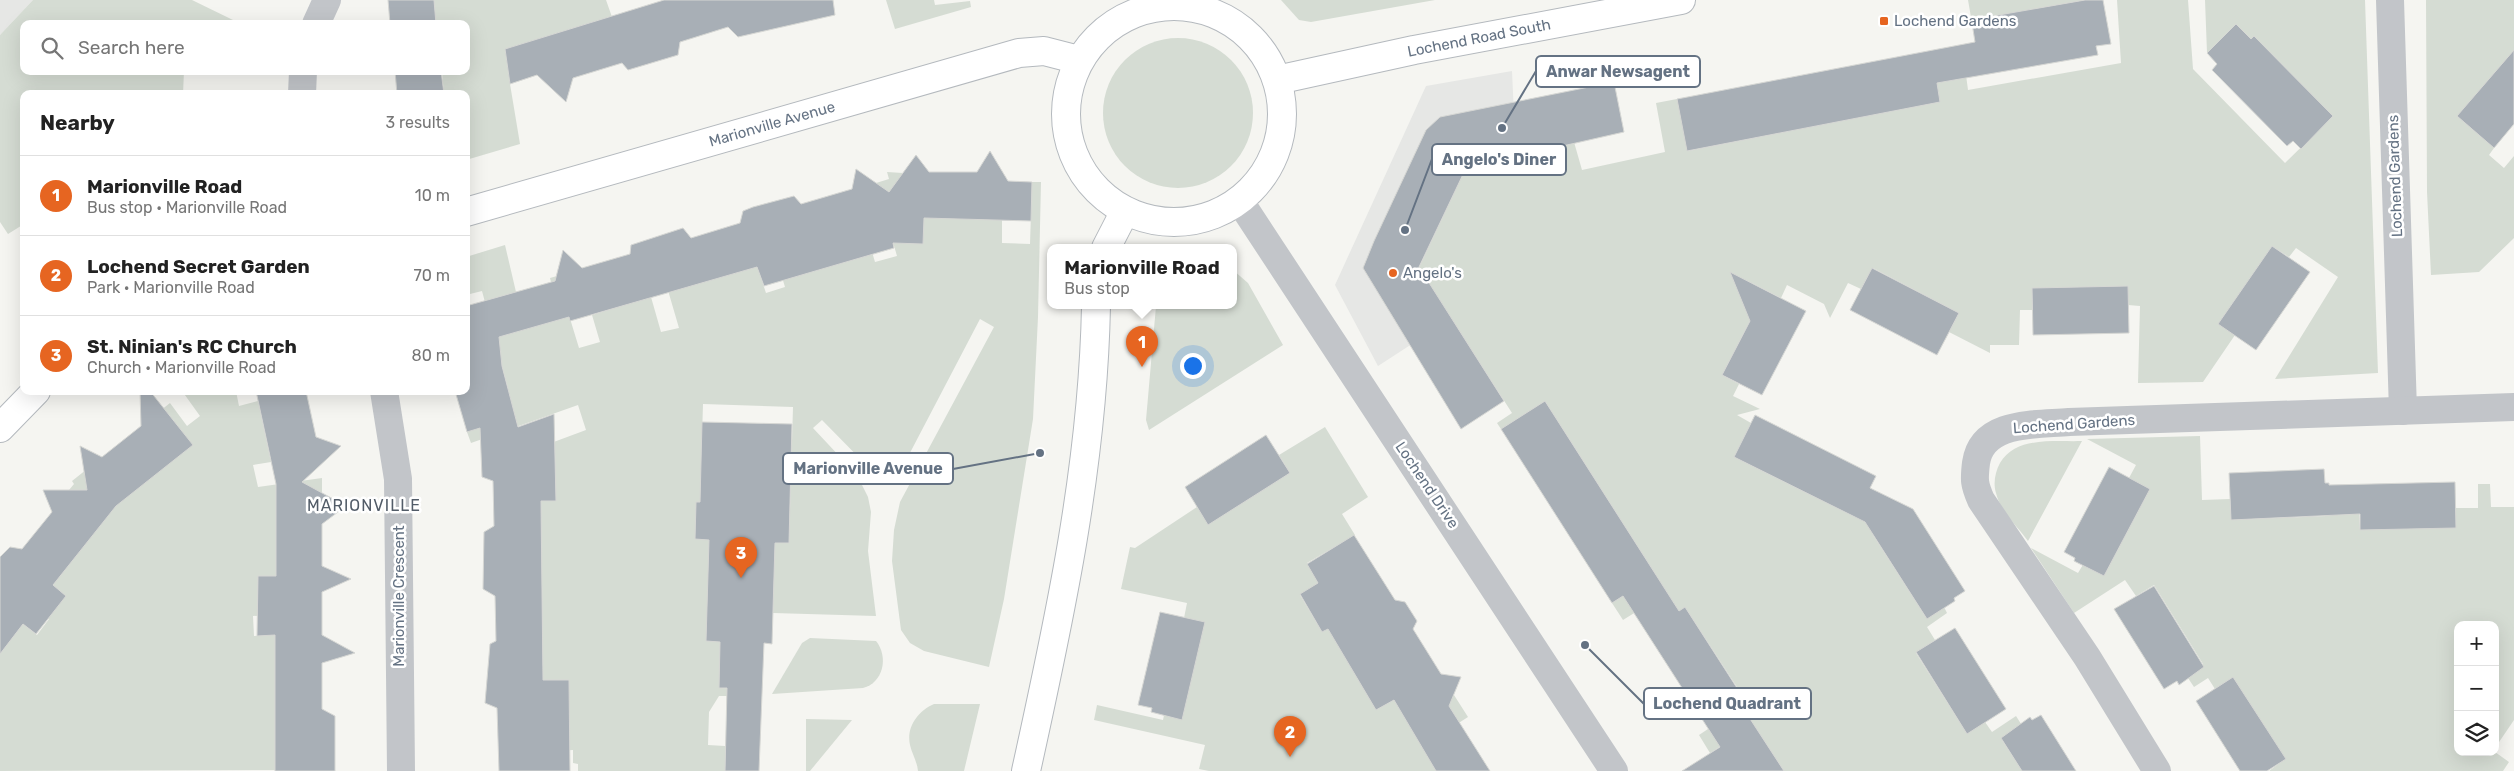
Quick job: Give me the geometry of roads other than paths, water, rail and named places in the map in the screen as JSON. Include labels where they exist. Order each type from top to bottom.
[{"type":"street","points":[[318,20],[327,0]]},
{"type":"street","name":"Lochend Road South","points":[[1277,80],[1414,50],[1681,0]]},
{"type":"street","name":"Lochend Gardens","points":[[2390,0],[2403,411]]},
{"type":"street","points":[[1187,6],[1217,14],[1243,30],[1264,53],[1277,80],[1282,102],[1282,124],[1277,146],[1269,167],[1255,185],[1239,200],[1213,215],[1184,222],[1153,220],[1125,211],[1104,197],[1087,179],[1074,157],[1067,133],[1065,108],[1069,84],[1079,60],[1123,8],[1187,6]]},
{"type":"street","name":"Marionville Avenue","points":[[470,211],[1019,53],[1044,50],[1079,60]]},
{"type":"street","points":[[302,90],[303,75]]},
{"type":"street","name":"Lochend Drive","points":[[1239,200],[1614,771]]},
{"type":"street","points":[[1108,244],[1125,211]]},
{"type":"street","points":[[1026,771],[1048,674],[1080,500],[1090,419],[1096,309]]},
{"type":"street","points":[[0,428],[32,395]]},
{"type":"street","name":"Marionville Crescent","points":[[385,395],[398,479],[401,771]]},
{"type":"street","name":"Lochend Gardens","points":[[2157,771],[2087,657],[1981,500],[1974,484],[1978,452],[1994,433],[2008,427],[2069,422],[2514,407]]},
{"type":"place","name":"Lochend Gardens","points":[[1884,21]]},
{"type":"place","name":"Anwar Newsagent","points":[[1502,128]]},
{"type":"place","name":"Angelo's Diner","points":[[1405,230]]},
{"type":"place","name":"Angelo's","points":[[1393,273]]},
{"type":"place","name":"Marionville Road","points":[[1142,367]]},
{"type":"place","name":"Marionville Avenue","points":[[1040,453]]},
{"type":"place","name":"St. Ninian's RC Church","points":[[741,578]]},
{"type":"place","name":"Lochend Quadrant","points":[[1585,645]]},
{"type":"place","name":"Lochend Secret Garden","points":[[1290,757]]},
{"type":"district","name":"MARIONVILLE","points":[[364,505]]}]
